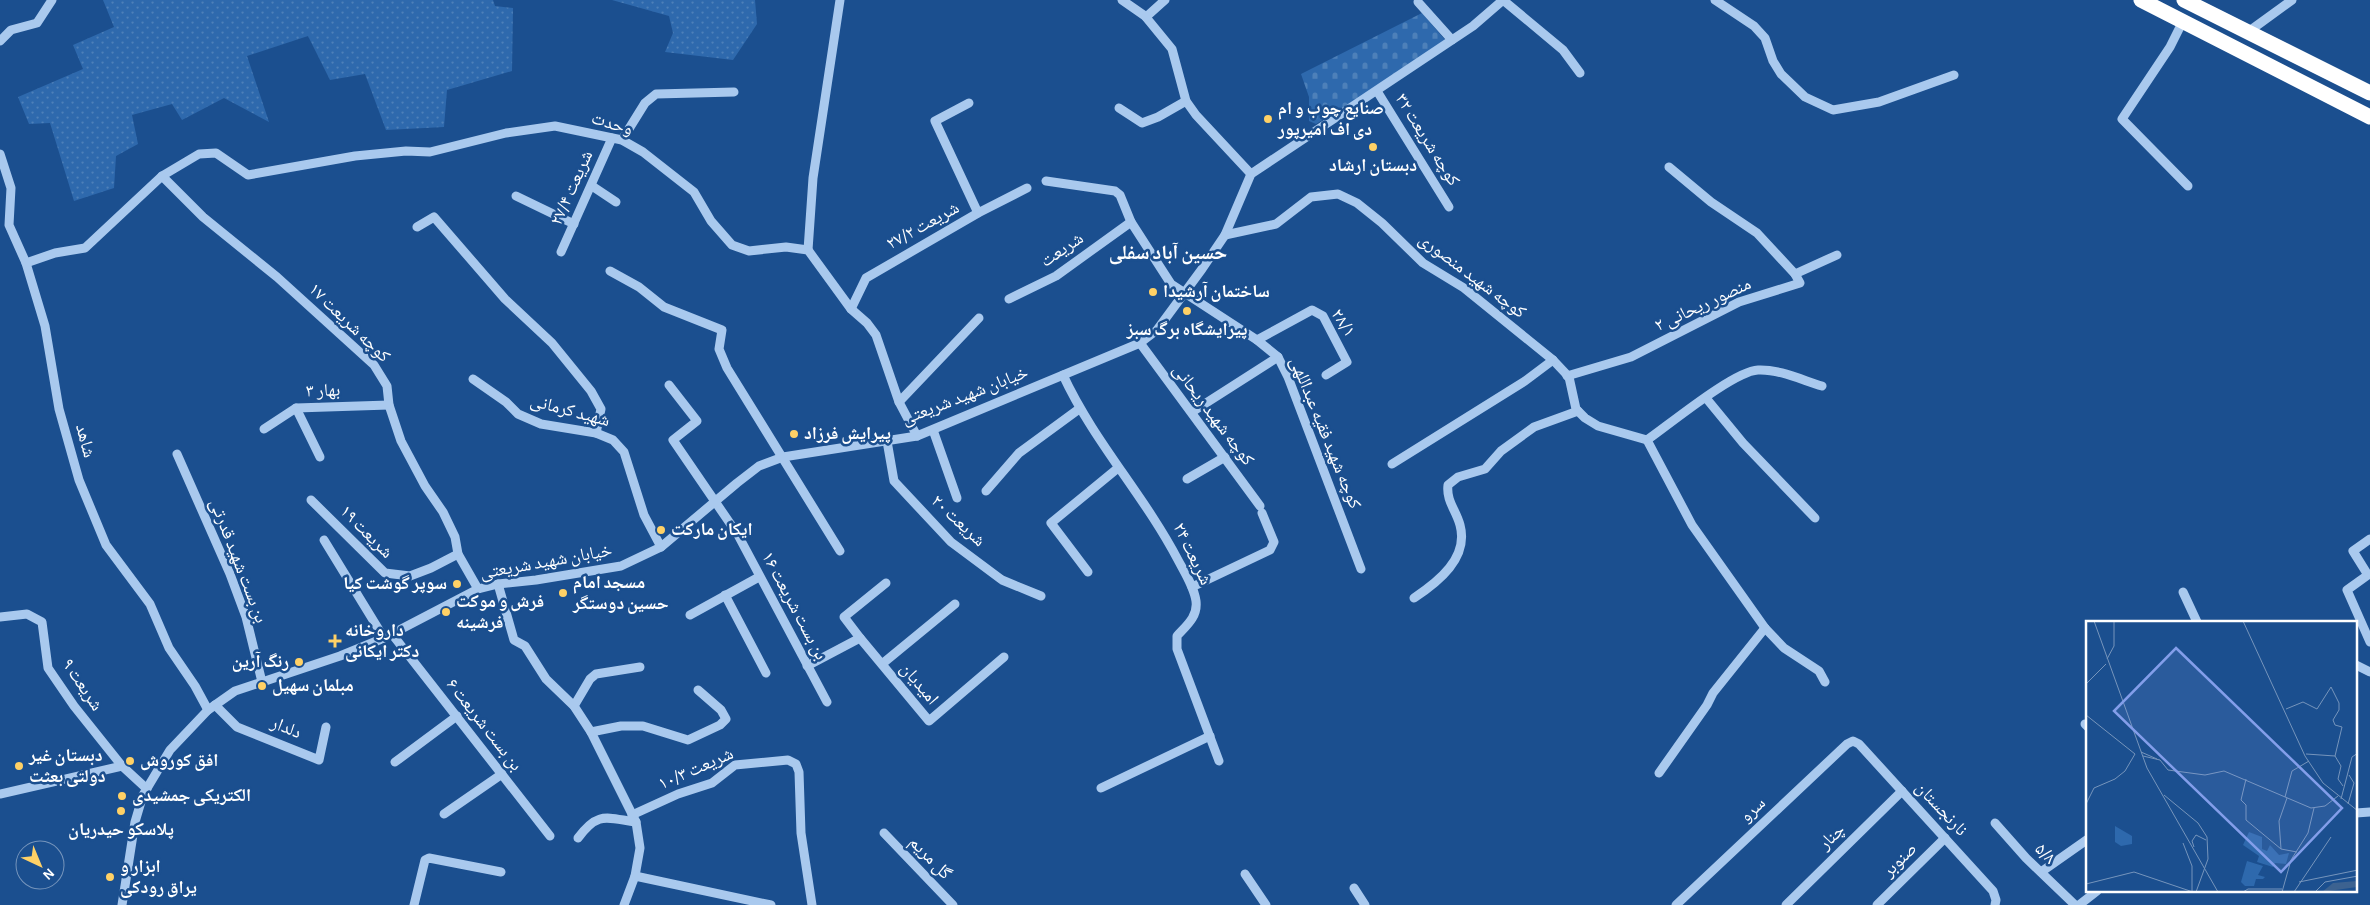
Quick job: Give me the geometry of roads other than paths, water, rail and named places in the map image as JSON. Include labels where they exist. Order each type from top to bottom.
[{"type":"highway","points":[[2142,0],[2370,118]]},
{"type":"highway","points":[[2184,0],[2370,93]]},
{"type":"street","points":[[0,41],[11,30],[37,23],[52,0]]},
{"type":"street","points":[[840,0],[814,178],[808,250],[851,308],[867,323],[876,335],[899,402],[917,436]]},
{"type":"street","points":[[1122,0],[1146,17],[1172,49],[1186,101],[1196,116],[1251,174],[1473,26],[1503,0],[1562,50],[1580,73]]},
{"type":"street","points":[[1146,17],[1165,0]]},
{"type":"street","points":[[1715,0],[1754,26],[1765,38],[1773,61],[1781,74],[1805,97],[1833,110],[1879,102],[1954,75]]},
{"type":"street","points":[[2248,32],[2292,0]]},
{"type":"street","points":[[1418,2],[1452,40]]},
{"type":"street","points":[[2183,21],[2170,47],[2122,119],[2188,186]]},
{"type":"street","name":"کوچه شریعت ۳۲","points":[[1377,91],[1449,207]]},
{"type":"street","points":[[622,140],[645,103],[656,94],[734,92]]},
{"type":"street","points":[[1118,108],[1142,123],[1158,117],[1186,101]]},
{"type":"street","points":[[969,103],[935,121],[978,213]]},
{"type":"street","name":"وحدت","points":[[26,263],[55,253],[85,248],[162,176],[199,154],[216,153],[248,175],[355,156],[406,151],[430,152],[506,133],[554,126],[622,140],[643,152],[694,192],[711,221],[732,245],[749,251],[786,247],[808,250]]},
{"type":"street","name":"شریعت ۲۷/۴","points":[[561,252],[612,138]]},
{"type":"street","name":"شاهد","points":[[0,154],[11,188],[9,225],[26,263],[45,326],[59,409],[78,480],[106,545],[150,604],[169,648],[212,708]]},
{"type":"street","points":[[1669,167],[1711,202],[1757,233],[1795,274],[1837,255]]},
{"type":"street","name":"خیابان شهید شریعتی","points":[[122,905],[135,822],[147,789],[170,750],[212,708],[235,691],[340,656],[388,636],[478,589],[498,584],[536,580],[621,566],[661,546],[760,466],[783,457],[917,436],[1140,343],[1157,330],[1185,294],[1225,235],[1251,174]]},
{"type":"street","name":"کوچه شریعت ۱۷","points":[[162,176],[202,216],[278,277],[374,365],[387,386],[389,405],[401,442],[424,486],[443,512],[456,537],[458,554],[478,589]]},
{"type":"street","name":"کوچه شهید فقیه عبداللهی","points":[[1046,182],[1115,191],[1120,195],[1131,222],[1171,284],[1258,340],[1278,357],[1288,377],[1361,569]]},
{"type":"street","points":[[592,186],[616,202]]},
{"type":"street","name":"شریعت ۲۷/۲","points":[[851,308],[866,278],[978,213],[1027,188]]},
{"type":"street","name":"کوچه شهید منصوری","points":[[1225,235],[1276,224],[1311,197],[1338,194],[1358,203],[1382,223],[1422,263],[1464,288],[1553,360],[1567,376],[1578,411]]},
{"type":"street","points":[[516,196],[574,224]]},
{"type":"street","points":[[417,227],[434,218],[505,299],[552,343],[591,391],[601,408],[596,433]]},
{"type":"street","name":"شریعت","points":[[1009,299],[1056,276],[1131,222]]},
{"type":"street","points":[[0,230],[9,225]]},
{"type":"street","points":[[610,271],[639,287],[664,307],[722,330],[719,349],[727,368],[762,428],[783,457],[840,551]]},
{"type":"street","name":"منصور ریحانی ۲","points":[[1567,376],[1631,357],[1739,302],[1800,282],[1795,274]]},
{"type":"street","name":"۲۸/۱","points":[[1258,340],[1312,310],[1323,316],[1347,362],[1326,375]]},
{"type":"street","points":[[899,402],[979,318]]},
{"type":"street","name":"کوچه شهید ریحانی","points":[[1140,343],[1225,457],[1261,510],[1274,542],[1270,550],[1192,587]]},
{"type":"street","points":[[1192,412],[1278,357]]},
{"type":"street","points":[[1392,464],[1525,381],[1553,360]]},
{"type":"street","points":[[1648,440],[1734,379],[1757,370],[1782,373],[1822,386]]},
{"type":"street","name":"شریعت ۲۴","points":[[1063,375],[1079,409],[1118,468],[1160,526],[1192,587],[1196,602],[1194,617],[1177,636],[1176,649],[1219,761]]},
{"type":"street","name":"شهید کرمانی","points":[[473,379],[506,402],[518,414],[541,424],[596,433],[613,440],[624,452],[644,515],[661,546]]},
{"type":"street","name":"بن بست شریعت ۱۶","points":[[668,385],[697,421],[673,440],[738,535],[827,702]]},
{"type":"street","points":[[1706,398],[1743,443],[1815,518]]},
{"type":"street","name":"بهار ۳","points":[[264,429],[296,408],[389,405]]},
{"type":"street","points":[[296,408],[320,457]]},
{"type":"street","points":[[986,491],[1019,453],[1079,409]]},
{"type":"street","points":[[1414,598],[1439,582],[1454,562],[1462,540],[1460,524],[1447,496],[1448,485],[1458,477],[1485,469],[1502,452],[1534,427],[1578,411],[1598,426],[1648,440],[1692,525],[1765,628],[1784,648],[1819,670],[1825,682]]},
{"type":"street","points":[[933,430],[957,498]]},
{"type":"street","name":"شریعت ۲۰","points":[[887,441],[894,481],[951,542],[1002,580],[1041,596]]},
{"type":"street","name":"بن بست شهید قدرتی","points":[[177,454],[230,574],[246,617],[262,682]]},
{"type":"street","points":[[1187,479],[1225,457]]},
{"type":"street","points":[[1088,572],[1051,524],[1118,468]]},
{"type":"street","name":"شریعت ۱۹","points":[[311,500],[385,574],[410,576],[458,554]]},
{"type":"street","points":[[2370,539],[2353,551],[2368,575],[2346,590],[2370,642]]},
{"type":"street","name":"بن بست شریعت ۶","points":[[324,540],[388,636],[457,716],[550,836]]},
{"type":"street","points":[[690,615],[759,577]]},
{"type":"street","name":"امیدیان","points":[[886,583],[844,617],[929,720],[1004,657]]},
{"type":"street","points":[[498,584],[514,640],[525,646],[546,678],[574,706],[591,732],[634,818],[640,848],[635,876],[624,905]]},
{"type":"street","points":[[2184,592],[2197,621]]},
{"type":"street","points":[[726,595],[766,673]]},
{"type":"street","points":[[882,664],[955,604]]},
{"type":"street","name":"شریعت ۹","points":[[0,617],[26,614],[42,622],[48,668],[74,706],[122,766],[147,789]]},
{"type":"street","points":[[1658,773],[1707,706],[1713,693],[1765,628]]},
{"type":"street","points":[[807,666],[860,638]]},
{"type":"street","points":[[2358,666],[2370,672]]},
{"type":"street","points":[[574,706],[590,678],[596,674],[640,667]]},
{"type":"street","points":[[591,732],[621,726],[643,726],[688,740],[720,725],[726,719],[721,710],[698,690]]},
{"type":"street","name":"دلدار","points":[[212,708],[237,727],[319,760],[326,727]]},
{"type":"street","points":[[394,762],[457,716]]},
{"type":"street","points":[[1101,788],[1210,736]]},
{"type":"street","name":"نارنجستان","points":[[1853,741],[1859,744],[1993,891],[1996,900],[1995,905]]},
{"type":"street","name":"سرو","points":[[1676,905],[1847,744],[1853,741]]},
{"type":"street","name":"شریعت ۱۰/۳","points":[[634,818],[678,794],[712,783],[735,765],[788,760],[796,764],[799,772],[801,833],[812,905]]},
{"type":"street","points":[[0,794],[122,766]]},
{"type":"street","points":[[444,814],[502,774]]},
{"type":"street","name":"چنار","points":[[1786,905],[1902,791]]},
{"type":"street","points":[[578,838],[589,823],[603,817],[634,818]]},
{"type":"street","name":"۵/۸","points":[[1995,823],[2040,872],[2075,905]]},
{"type":"street","name":"گل مریم","points":[[884,833],[953,905]]},
{"type":"street","name":"صنوبر","points":[[1877,905],[1945,838]]},
{"type":"street","points":[[2040,872],[2086,840]]},
{"type":"street","points":[[414,905],[426,860],[429,858],[500,872]]},
{"type":"street","points":[[1244,874],[1266,905]]},
{"type":"street","points":[[635,876],[771,905]]},
{"type":"street","points":[[1354,888],[1366,905]]},
{"type":"street","points":[[2079,905],[2096,892]]},
{"type":"place","name":"صنایع چوب و ام دی اف امیرپور","points":[[1268,119]]},
{"type":"place","name":"دبستان ارشاد","points":[[1373,147]]},
{"type":"place","name":"ساختمان آرشیدا","points":[[1153,292]]},
{"type":"place","name":"پیرایشگاه برگ سبز","points":[[1187,311]]},
{"type":"place","name":"پیرایش فرزاد","points":[[794,434]]},
{"type":"place","name":"ایکان مارکت","points":[[661,530]]},
{"type":"place","name":"سوپر گوشت کیا","points":[[457,584]]},
{"type":"place","name":"مسجد امام حسین دوستگر","points":[[563,593]]},
{"type":"place","name":"فرش و موکت فرشینه","points":[[446,612]]},
{"type":"place","name":"داروخانه دکتر ایکانی","points":[[335,641]]},
{"type":"place","name":"رنگ آرین","points":[[299,662]]},
{"type":"place","name":"مبلمان سهیل","points":[[262,686]]},
{"type":"place","name":"افق کوروش","points":[[130,761]]},
{"type":"place","name":"دبستان غیر دولتی بعثت","points":[[19,766]]},
{"type":"place","name":"الکتریکی جمشیدی","points":[[122,796]]},
{"type":"place","name":"پلاسکو حیدریان","points":[[121,811]]},
{"type":"place","name":"ابزار و یراق رودکی","points":[[110,877]]},
{"type":"district","name":"حسین آباد سفلی","points":[[1168,253]]}]
